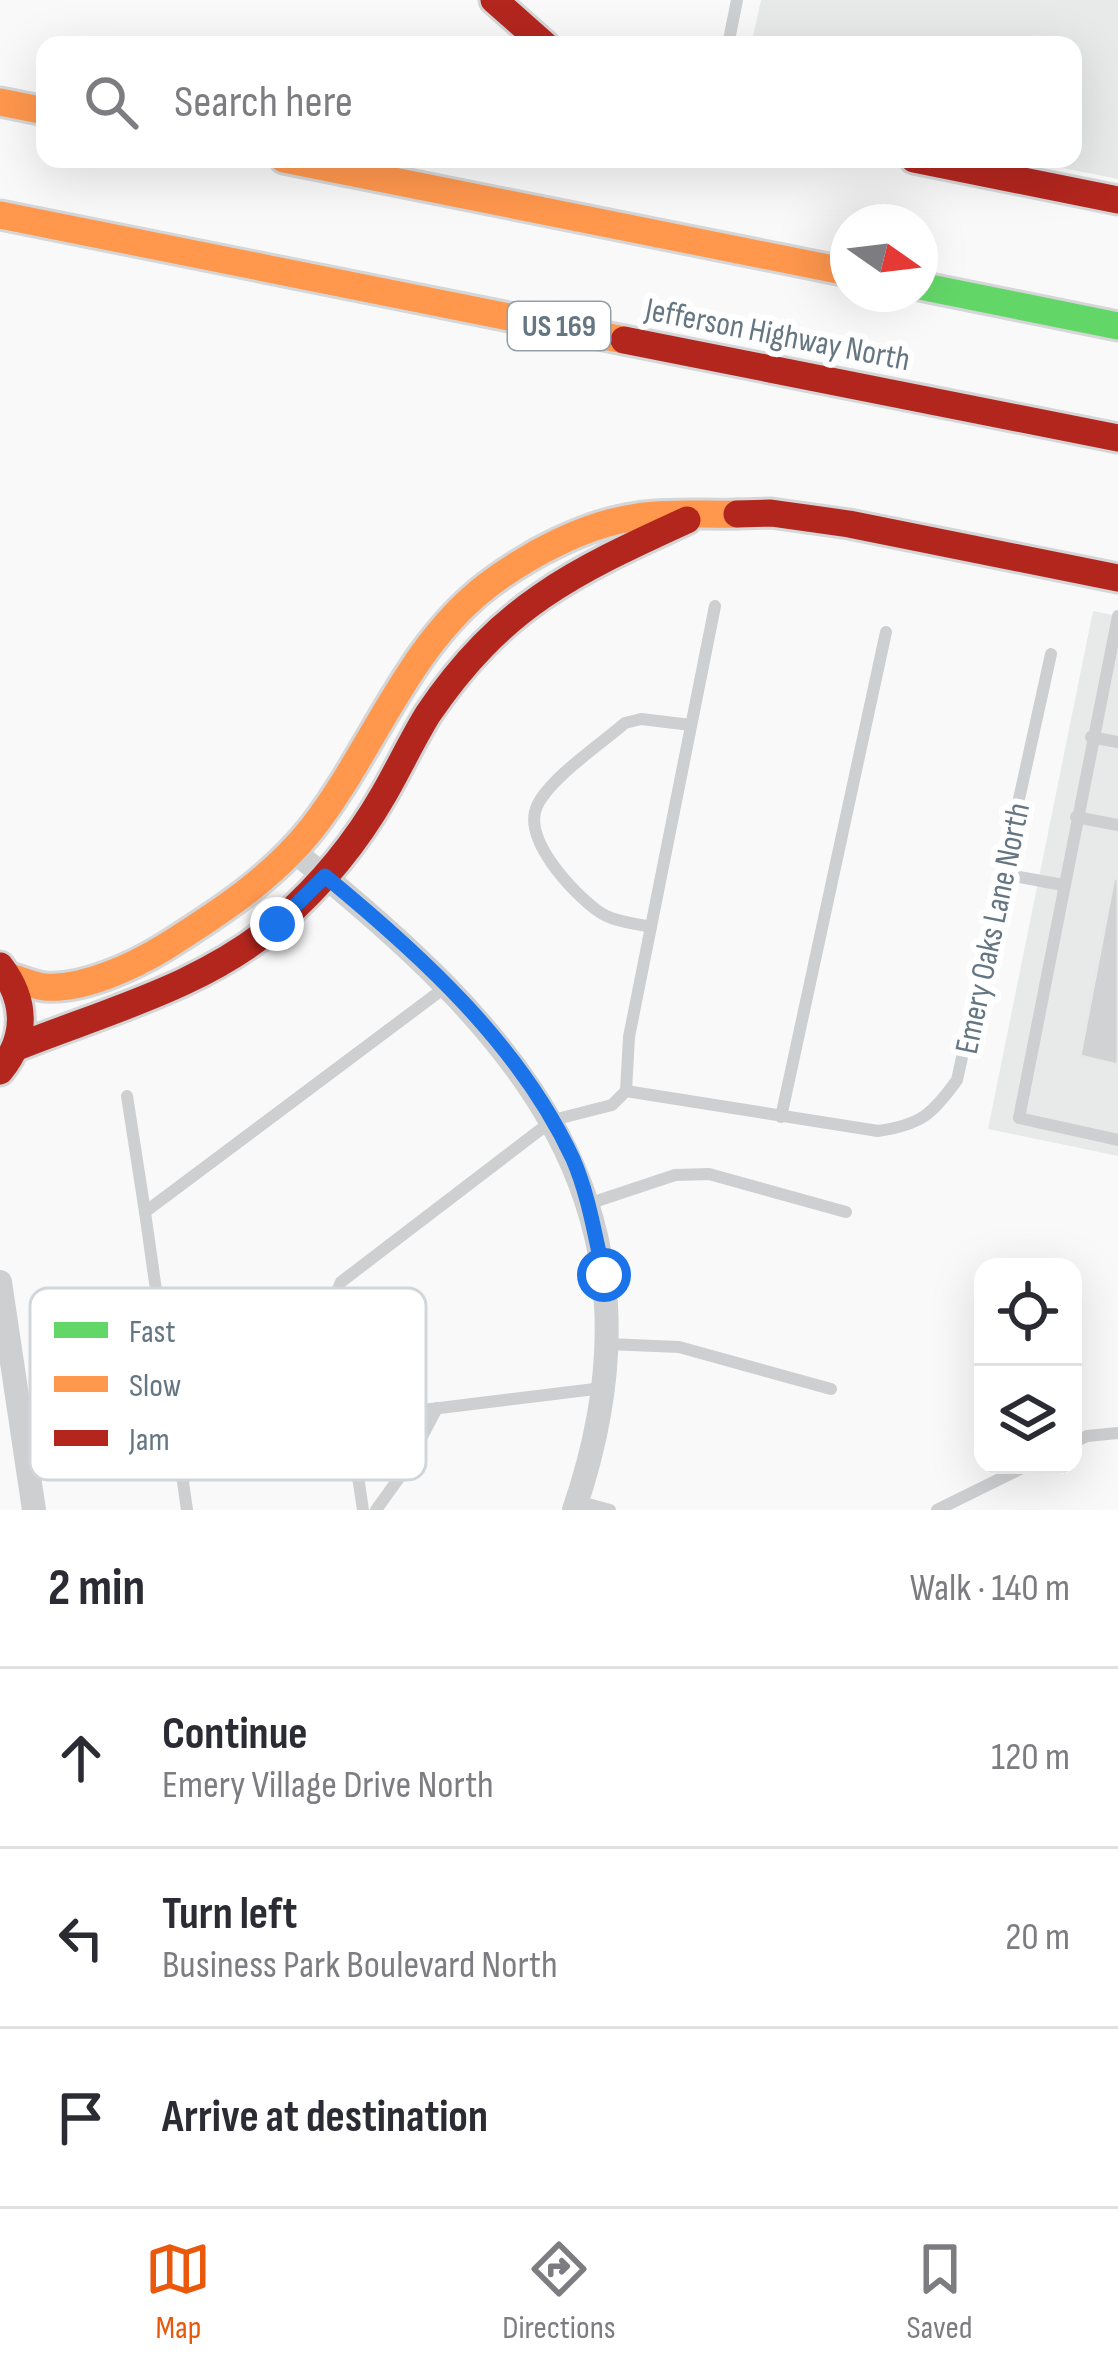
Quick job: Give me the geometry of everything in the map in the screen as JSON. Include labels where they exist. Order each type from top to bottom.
[{"type":"main road","points":[[494,0],[535,36]]},
{"type":"main road","points":[[0,102],[36,109]]},
{"type":"main road","points":[[329,168],[830,268]]},
{"type":"main road","points":[[959,168],[1118,200]]},
{"type":"main road","name":"Jefferson Highway North","points":[[0,215],[1118,438]]},
{"type":"main road","points":[[938,290],[1118,326]]},
{"type":"main road","points":[[5,971],[45,987],[81,982],[148,957],[249,890],[291,849],[348,776],[393,697],[442,629],[489,584],[569,537],[634,517],[771,513],[1118,578]]},
{"type":"main road","points":[[17,1047],[74,1023],[146,1002],[212,970],[277,924],[325,876],[378,803],[428,714],[494,634],[542,593],[694,516]]},
{"type":"main road","points":[[0,1071],[17,1047],[22,1011],[5,971]]},
{"type":"street","points":[[291,849],[448,985],[478,1018],[553,1120],[574,1163],[604,1275],[607,1344],[604,1388],[576,1506]]},
{"type":"street","points":[[0,1282],[4,1336],[34,1510]]},
{"type":"lane","points":[[730,36],[737,0]]},
{"type":"lane","points":[[338,1288],[553,1120],[612,1105],[626,1091],[629,1037],[716,606]]},
{"type":"lane","points":[[1118,616],[1018,1118],[1118,1140]]},
{"type":"lane","points":[[781,1117],[886,632]]},
{"type":"lane","name":"Emery Oaks Lane North","points":[[626,1091],[878,1131],[911,1126],[935,1109],[957,1080],[1051,654]]},
{"type":"lane","points":[[652,927],[599,912],[542,852],[534,833],[535,809],[546,792],[625,723],[641,718],[691,725]]},
{"type":"lane","points":[[1091,737],[1118,742]]},
{"type":"lane","points":[[1076,817],[1118,825]]},
{"type":"lane","points":[[1003,874],[1063,885]]},
{"type":"lane","points":[[145,1212],[448,985]]},
{"type":"lane","points":[[127,1096],[156,1288]]},
{"type":"lane","points":[[588,1204],[693,1173],[845,1213]]},
{"type":"lane","points":[[607,1344],[679,1347],[831,1389]]},
{"type":"lane","points":[[426,1409],[604,1388]]},
{"type":"lane","points":[[426,1429],[437,1408]]},
{"type":"lane","points":[[1082,1438],[1118,1433]]},
{"type":"lane","points":[[938,1510],[1010,1474]]},
{"type":"lane","points":[[183,1480],[187,1510]]},
{"type":"lane","points":[[359,1480],[363,1510]]},
{"type":"lane","points":[[376,1510],[398,1480]]},
{"type":"lane","points":[[576,1506],[610,1510]]},
{"type":"shaded area","points":[[761,0],[1118,0],[1118,179],[1063,168],[1082,168],[1082,36],[753,36]]},
{"type":"shaded area","points":[[1093,611],[1118,616],[1118,1156],[988,1129]]},
{"type":"building","points":[[1114,878],[1118,879],[1118,1065],[1080,1056]]},
{"type":"traffic: fast","points":[[938,290],[1118,326]]},
{"type":"traffic: slow","points":[[0,102],[36,109]]},
{"type":"traffic: slow","points":[[329,168],[830,268]]},
{"type":"traffic: slow","points":[[0,215],[624,340]]},
{"type":"traffic: slow","points":[[10,977],[60,987],[108,975],[165,947],[263,878],[313,827],[435,638],[488,585],[521,562],[578,533],[618,521],[737,514]]},
{"type":"traffic: jam","points":[[494,0],[535,36]]},
{"type":"traffic: jam","points":[[959,168],[1118,200]]},
{"type":"traffic: jam","points":[[624,340],[1118,438]]},
{"type":"traffic: jam","points":[[737,514],[771,513],[849,524],[1118,578]]},
{"type":"traffic: jam","points":[[17,1047],[188,980],[251,944],[309,893],[350,846],[428,714],[483,645],[574,576],[687,520]]},
{"type":"traffic: jam","points":[[0,966],[15,992],[20,1018],[15,1045],[0,1071]]},
{"type":"route","points":[[277,924],[325,876],[448,985],[553,1120],[588,1204],[604,1275]]}]
